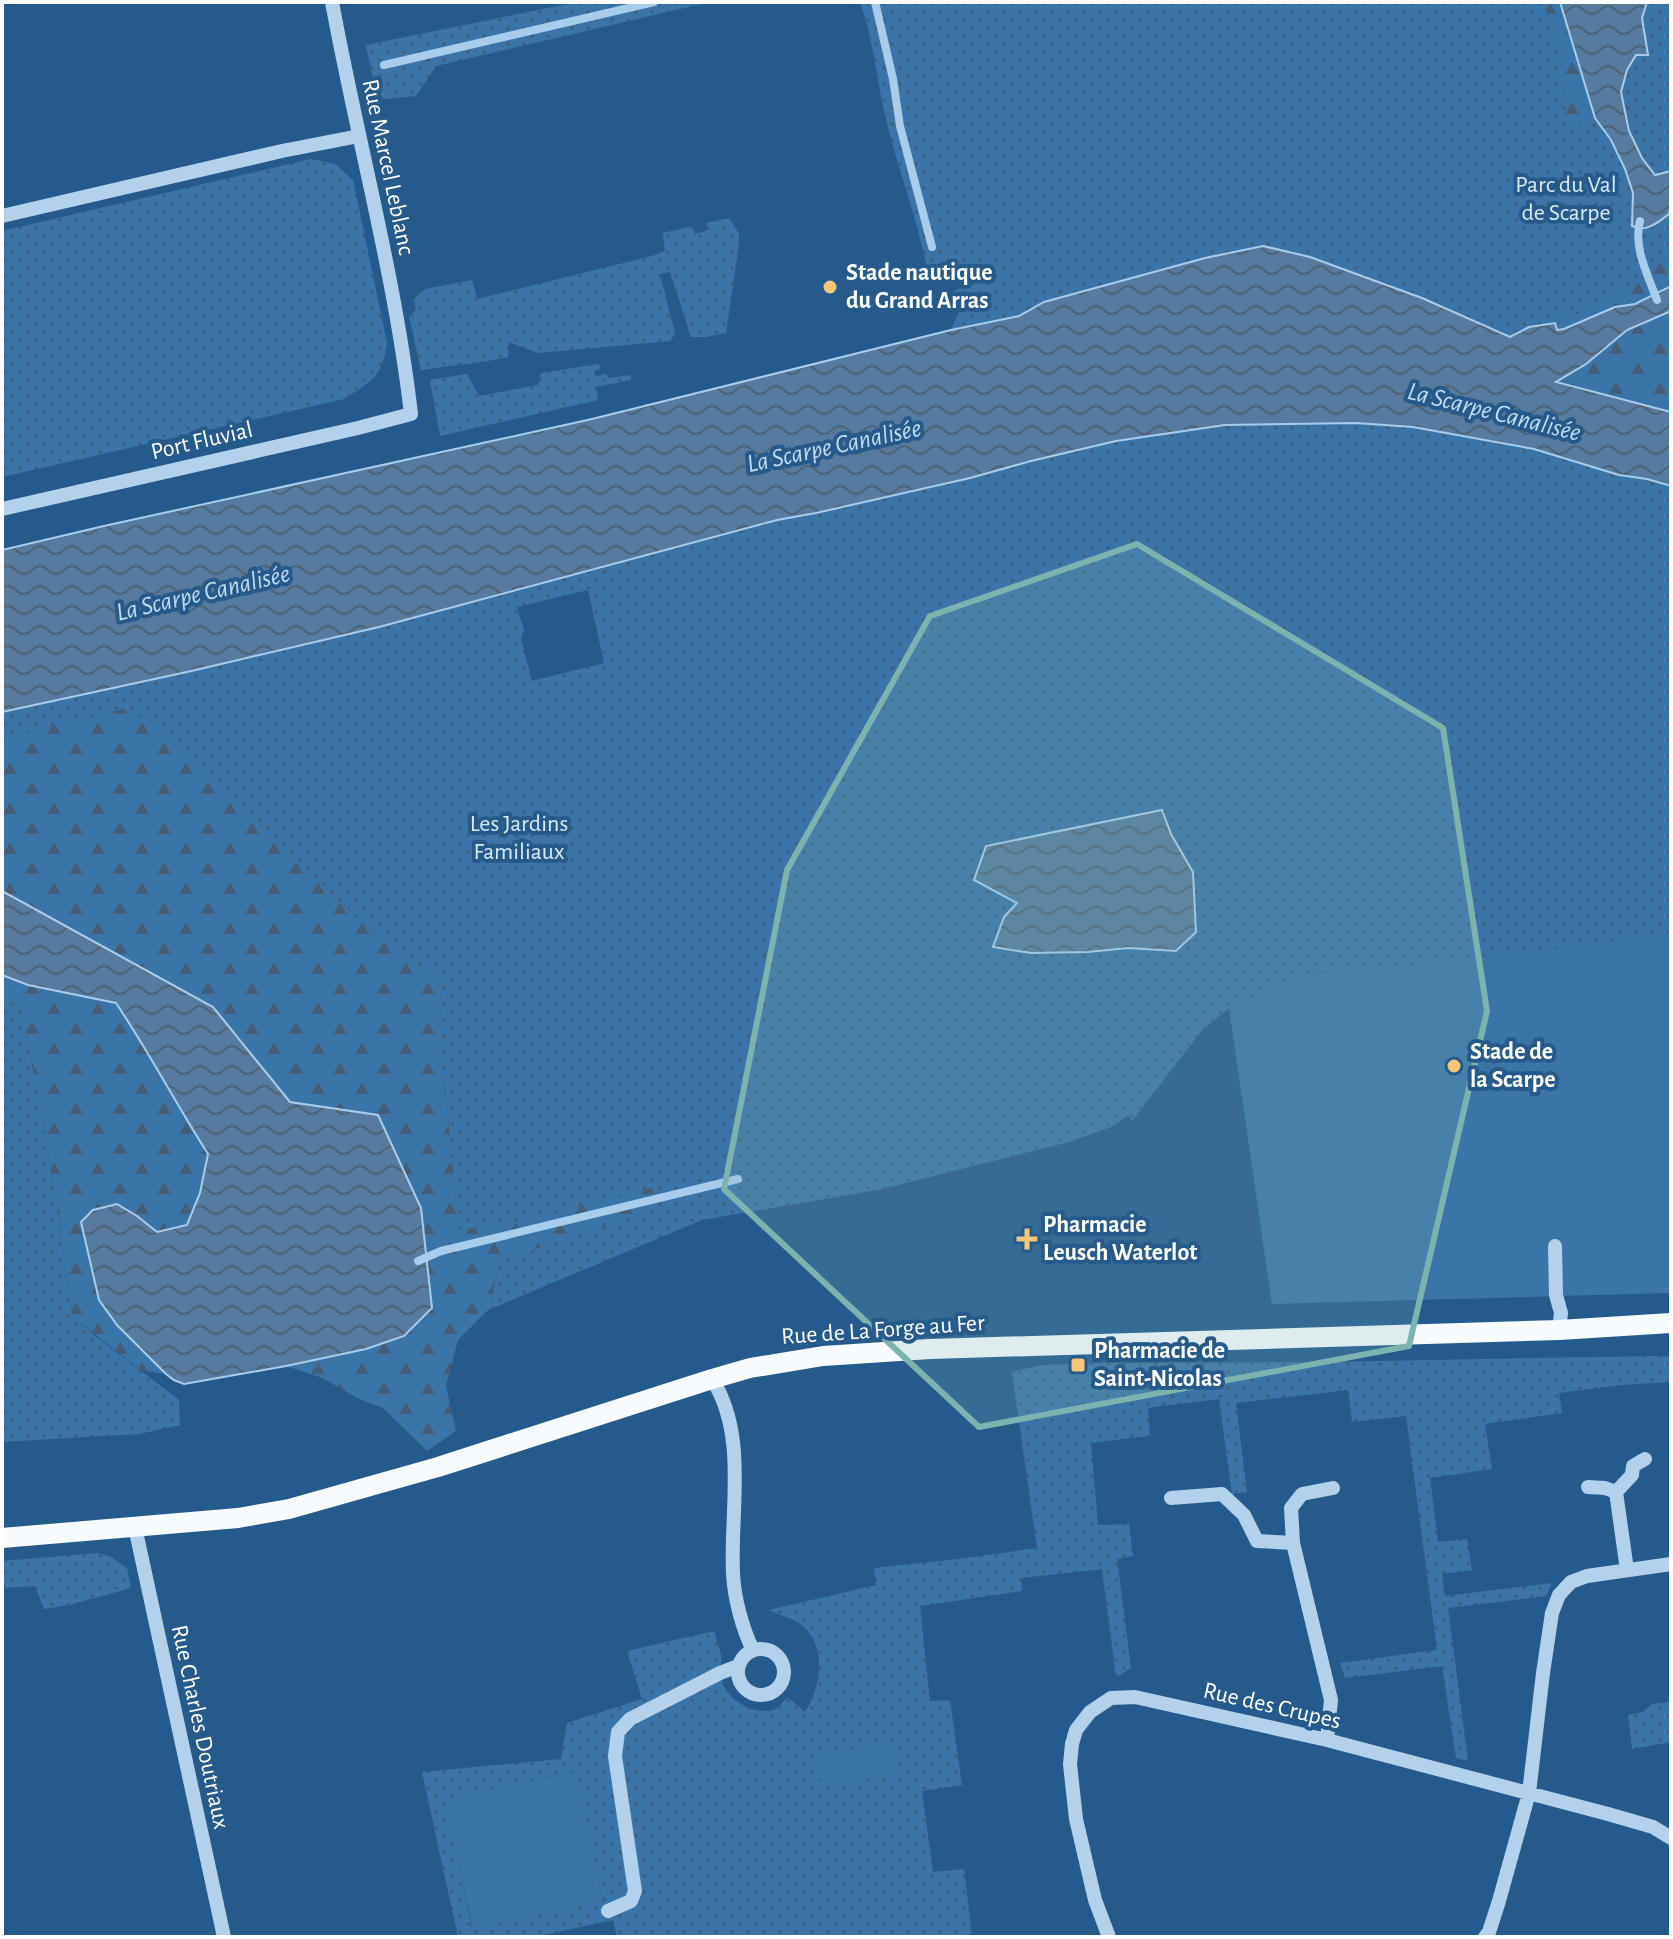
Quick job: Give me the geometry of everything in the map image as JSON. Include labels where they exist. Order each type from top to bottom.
[{"type":"main road","points":[[1609,1328],[1671,1323]]},
{"type":"main road","name":"Rue de La Forge au Fer","points":[[2,1538],[238,1518],[289,1509],[438,1467],[750,1368],[823,1356],[930,1349],[1609,1328]]},
{"type":"main road","points":[[1609,1328],[1671,1332]]},
{"type":"street","name":"Rue Marcel Leblanc","points":[[332,2],[382,242],[411,414]]},
{"type":"street","points":[[2,216],[359,136]]},
{"type":"street","name":"Port Fluvial","points":[[2,509],[411,414]]},
{"type":"street","points":[[1555,1246],[1556,1295],[1561,1313],[1559,1330]]},
{"type":"street","points":[[712,1379],[721,1393],[729,1426],[736,1479],[733,1574],[744,1632],[753,1650]]},
{"type":"street","points":[[1616,1492],[1632,1475],[1633,1466],[1645,1459]]},
{"type":"street","points":[[1588,1487],[1616,1492]]},
{"type":"street","points":[[1327,1740],[1331,1700],[1293,1543],[1291,1508],[1302,1494],[1333,1488]]},
{"type":"street","points":[[1616,1492],[1627,1570]]},
{"type":"street","points":[[1171,1498],[1222,1494],[1244,1515],[1257,1541],[1293,1543]]},
{"type":"street","name":"Rue Charles Doutriaux","points":[[135,1527],[224,1937]]},
{"type":"street","points":[[1485,1937],[1499,1901],[1529,1793],[1552,1613],[1559,1595],[1571,1582],[1587,1576],[1671,1564]]},
{"type":"street","points":[[753,1650],[767,1650],[779,1657],[785,1671],[780,1685],[769,1694],[755,1695],[739,1681],[738,1666],[753,1650]]},
{"type":"street","points":[[608,1911],[631,1901],[635,1891],[615,1756],[618,1732],[630,1719],[738,1666]]},
{"type":"street","name":"Rue des Crupes","points":[[1109,1937],[1095,1900],[1076,1819],[1070,1764],[1076,1730],[1090,1712],[1111,1698],[1135,1697],[1327,1740],[1653,1827],[1671,1838]]},
{"type":"highlighted area","points":[[1137,544],[1443,728],[1487,1011],[1409,1346],[979,1427],[724,1189],[787,870],[930,616]]},
{"type":"green space","points":[[577,2],[710,2],[436,66],[416,96],[384,99],[375,88],[366,45]]},
{"type":"green space","name":"Parc du Val de Scarpe","points":[[860,2],[1671,2],[1671,248],[1631,286],[1573,314],[1553,315],[1555,323],[1529,327],[1510,337],[1422,298],[1310,257],[1263,246],[1205,258],[1044,302],[1019,316],[951,330],[960,309],[954,291],[961,288],[954,262],[927,268],[889,131]]},
{"type":"green space","points":[[1543,2],[1560,2],[1595,118],[1603,129],[1574,123],[1566,114],[1560,56],[1551,38],[1552,28]]},
{"type":"green space","points":[[311,159],[335,164],[353,180],[387,343],[382,364],[374,377],[344,399],[2,477],[2,231]]},
{"type":"green space","points":[[729,218],[739,234],[739,243],[726,333],[691,337],[670,272],[660,274],[675,334],[670,341],[538,353],[509,342],[508,357],[421,370],[409,316],[416,310],[414,299],[425,289],[472,280],[477,299],[652,256],[665,251],[663,233],[693,226],[695,234],[708,230],[706,223]]},
{"type":"green space","points":[[1671,248],[1671,286],[1634,304],[1614,307],[1557,330],[1553,315],[1573,314],[1631,286]]},
{"type":"green space","points":[[1671,311],[1671,412],[1555,383],[1586,364],[1628,330]]},
{"type":"green space","points":[[599,364],[600,369],[594,371],[596,376],[631,375],[631,380],[596,387],[598,400],[440,436],[430,380],[467,374],[479,396],[538,385],[541,373]]},
{"type":"green space","name":"Les Jardins Familiaux","points":[[1292,423],[1413,427],[1534,449],[1619,475],[1671,486],[1671,934],[1411,965],[1311,973],[1229,1008],[1202,1030],[1132,1121],[1129,1115],[1111,1127],[1069,1142],[882,1189],[702,1220],[488,1310],[501,1261],[574,1235],[503,1226],[459,1230],[440,1037],[442,978],[404,959],[380,939],[157,723],[124,709],[2,738],[2,712],[379,627],[777,520],[944,485],[1060,453],[1138,436],[1226,426]],"holes":[[[588,590],[604,663],[532,681],[521,639],[524,630],[517,607]]]},
{"type":"green space","points":[[124,709],[157,723],[380,939],[404,959],[442,978],[440,1037],[459,1229],[503,1226],[659,1186],[656,1209],[501,1261],[488,1310],[458,1340],[446,1386],[456,1431],[427,1451],[383,1408],[357,1398],[323,1378],[286,1366],[366,1349],[404,1336],[432,1308],[323,1106],[290,1102],[212,1007],[2,891],[2,738]]},
{"type":"green space","name":"Stade de la Scarpe","points":[[1671,934],[1671,1293],[1272,1304],[1229,1008],[1311,973],[1411,965]]},
{"type":"green space","points":[[2,975],[28,985],[116,1003],[208,1154],[200,1193],[187,1225],[157,1232],[137,1216],[117,1325],[166,1374],[140,1370],[72,1316],[55,1192],[21,1003],[2,1005]]},
{"type":"green space","points":[[21,1002],[55,1192],[72,1316],[179,1400],[180,1425],[139,1434],[2,1442],[2,1005]]},
{"type":"green space","points":[[1671,1357],[1671,1382],[1559,1393],[1562,1413],[1485,1424],[1492,1469],[1430,1478],[1438,1542],[1467,1539],[1472,1570],[1442,1574],[1445,1596],[1552,1583],[1546,1596],[1448,1608],[1468,1761],[1456,1758],[1442,1666],[1345,1678],[1340,1663],[1437,1650],[1406,1416],[1352,1422],[1348,1390],[1236,1403],[1247,1492],[1232,1494],[1219,1399],[1148,1408],[1150,1436],[1091,1444],[1098,1525],[1129,1524],[1133,1556],[1117,1559],[1131,1668],[1116,1677],[1102,1569],[1021,1578],[1022,1591],[920,1606],[930,1701],[950,1700],[962,1785],[922,1791],[933,1872],[964,1869],[972,1937],[617,1937],[613,1920],[534,1937],[458,1937],[422,1772],[561,1759],[567,1723],[642,1699],[627,1651],[714,1631],[721,1655],[722,1681],[735,1700],[749,1708],[765,1711],[777,1708],[787,1697],[805,1712],[818,1678],[815,1642],[799,1623],[769,1610],[876,1585],[874,1568],[1037,1548],[1012,1372],[1042,1365],[1102,1363]],"holes":[[[575,1771],[603,1900],[472,1928],[445,1799]]]},
{"type":"green space","points":[[98,1553],[111,1557],[127,1568],[131,1588],[44,1609],[35,1586],[2,1588],[2,1561]]},
{"type":"green space","points":[[1671,1702],[1671,1742],[1632,1749],[1628,1715],[1643,1712],[1652,1704]]},
{"type":"green space","points":[[891,1743],[896,1775],[821,1786],[816,1754]]},
{"type":"green space","points":[[576,1771],[603,1901],[473,1929],[444,1799]]},
{"type":"water","points":[[1560,2],[1647,2],[1642,18],[1648,55],[1636,55],[1627,70],[1621,92],[1629,131],[1642,158],[1655,175],[1671,171],[1669,214],[1652,226],[1632,226],[1633,193],[1611,140],[1595,118]]},
{"type":"water","name":"La Scarpe Canalisée","points":[[1263,246],[1310,257],[1422,298],[1510,337],[1529,327],[1555,323],[1557,330],[1564,329],[1615,307],[1635,304],[1671,286],[1671,311],[1627,330],[1586,364],[1556,382],[1671,412],[1671,486],[1619,475],[1534,449],[1413,427],[1356,423],[1225,425],[1116,441],[970,478],[777,520],[379,627],[2,712],[2,550],[592,419],[1019,316],[1044,302],[1205,258]]},
{"type":"water","points":[[1162,810],[1171,834],[1193,872],[1196,932],[1176,951],[1128,948],[1031,953],[993,947],[1004,917],[1017,903],[974,880],[986,846]]},
{"type":"water","points":[[2,891],[213,1007],[290,1102],[378,1115],[421,1208],[432,1308],[404,1336],[366,1349],[184,1384],[166,1374],[117,1325],[99,1300],[81,1222],[93,1210],[117,1204],[157,1232],[187,1225],[200,1193],[208,1154],[116,1003],[28,985],[2,975]]},
{"type":"waterway","points":[[384,65],[654,2]]},
{"type":"waterway","points":[[875,2],[893,79],[900,126],[932,247]]},
{"type":"waterway","points":[[1640,221],[1640,251],[1657,300]]},
{"type":"waterway","points":[[418,1261],[441,1251],[738,1179]]},
{"type":"place","name":"Stade nautique du Grand Arras","points":[[830,287]]},
{"type":"place","name":"Stade de la Scarpe","points":[[1454,1066]]},
{"type":"place","name":"Pharmacie Leusch Waterlot","points":[[1027,1239]]},
{"type":"place","name":"Pharmacie de Saint-Nicolas","points":[[1078,1365]]}]
